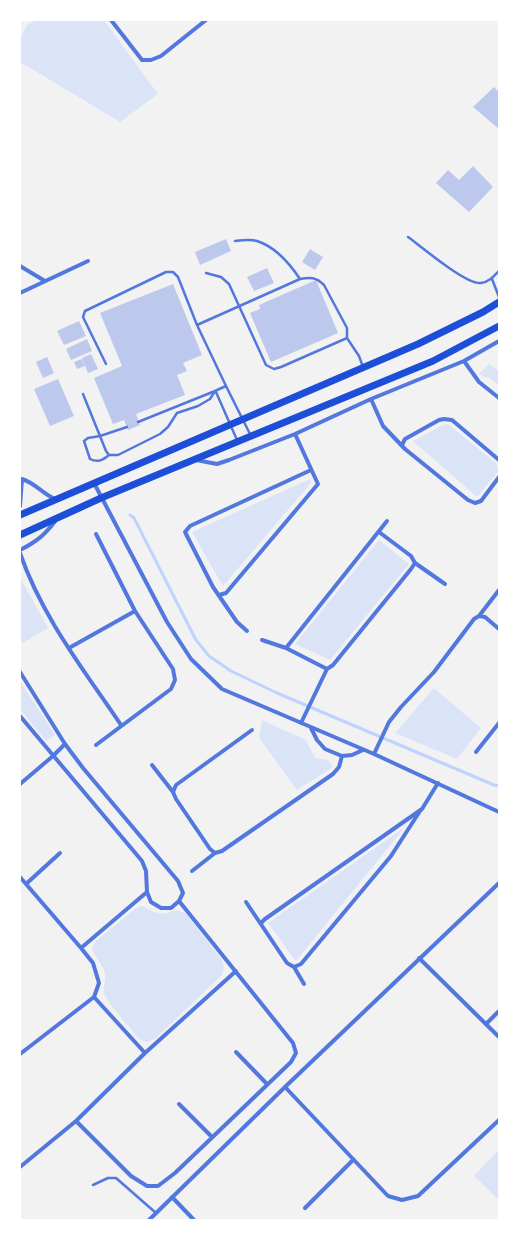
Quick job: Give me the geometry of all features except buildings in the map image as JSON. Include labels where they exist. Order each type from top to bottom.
[{"type":"main road","points":[[20,515],[418,344],[483,312],[499,302]]},
{"type":"main road","points":[[20,535],[101,498],[433,361],[499,326]]},
{"type":"street","points":[[111,20],[142,60],[151,60],[160,56],[204,21]]},
{"type":"street","points":[[20,293],[88,261]]},
{"type":"street","points":[[20,266],[45,281]]},
{"type":"street","points":[[194,460],[217,464],[295,434],[371,399],[464,361],[499,341]]},
{"type":"street","points":[[464,361],[479,382],[499,398]]},
{"type":"street","points":[[371,399],[383,426],[402,444],[405,449],[463,495],[476,503],[480,501],[499,477]]},
{"type":"street","points":[[402,444],[405,439],[439,420],[452,420],[499,460]]},
{"type":"street","points":[[219,595],[226,593],[318,484],[295,434]]},
{"type":"street","points":[[247,631],[238,622],[212,587],[187,539],[185,532],[190,526],[311,470]]},
{"type":"street","points":[[20,506],[21,477],[30,481],[46,495],[56,499]]},
{"type":"street","points":[[94,483],[167,622],[190,659],[222,689],[374,754],[499,812]]},
{"type":"street","points":[[20,550],[48,532],[58,518]]},
{"type":"street","points":[[286,648],[387,521]]},
{"type":"street","points":[[379,532],[410,556],[415,563],[445,584]]},
{"type":"street","points":[[96,534],[136,611],[173,669],[175,680],[171,689],[96,745]]},
{"type":"street","points":[[20,553],[36,592],[56,630],[121,725]]},
{"type":"street","points":[[301,723],[326,669],[338,659],[415,563]]},
{"type":"street","points":[[374,754],[389,722],[434,672],[474,619],[479,616],[499,590]]},
{"type":"street","points":[[69,648],[136,611]]},
{"type":"street","points":[[479,616],[485,617],[499,629]]},
{"type":"street","points":[[262,640],[286,648],[326,669]]},
{"type":"street","points":[[20,672],[65,744],[83,768],[178,880],[183,893],[179,901],[171,908],[161,908],[151,902],[147,892],[147,878],[142,862],[20,716]]},
{"type":"street","points":[[476,752],[499,723]]},
{"type":"street","points":[[311,728],[316,740],[324,749],[342,756],[352,755],[363,750]]},
{"type":"street","points":[[173,792],[176,786],[252,730]]},
{"type":"street","points":[[20,784],[65,744]]},
{"type":"street","points":[[192,871],[215,853],[222,852],[333,774],[339,767],[342,756]]},
{"type":"street","points":[[152,765],[173,792],[176,799],[210,849],[215,853]]},
{"type":"street","points":[[294,967],[301,964],[391,856],[438,783]]},
{"type":"street","points":[[261,923],[422,809]]},
{"type":"street","points":[[26,884],[60,853]]},
{"type":"street","points":[[20,878],[93,963],[99,983],[94,997],[20,1054]]},
{"type":"street","points":[[149,1220],[285,1087],[499,883]]},
{"type":"street","points":[[81,948],[147,892]]},
{"type":"street","points":[[76,1120],[132,1176],[147,1186],[158,1186],[175,1173],[291,1062],[296,1053],[293,1043],[179,901]]},
{"type":"street","points":[[246,902],[287,963],[294,967],[304,984]]},
{"type":"street","points":[[419,958],[499,1037]]},
{"type":"street","points":[[20,1167],[76,1120],[145,1053],[236,971]]},
{"type":"street","points":[[94,997],[145,1053]]},
{"type":"street","points":[[486,1024],[499,1011]]},
{"type":"street","points":[[236,1052],[267,1084]]},
{"type":"street","points":[[285,1087],[388,1196],[402,1200],[418,1196],[499,1120]]},
{"type":"street","points":[[179,1104],[212,1137]]},
{"type":"street","points":[[306,1208],[353,1160]]},
{"type":"street","points":[[172,1197],[194,1220]]},
{"type":"lane","points":[[408,237],[460,276],[471,282],[481,283],[492,279],[499,271]]},
{"type":"lane","points":[[235,240],[257,240],[277,251],[300,279]]},
{"type":"lane","points":[[106,364],[83,317],[84,311],[166,272],[173,272],[178,278],[197,325],[251,436]]},
{"type":"lane","points":[[206,272],[221,278],[229,284],[266,365],[274,369],[347,338]]},
{"type":"lane","points":[[197,325],[300,279],[312,277],[318,279],[324,284],[347,328],[347,338],[359,356],[364,368]]},
{"type":"lane","points":[[492,279],[499,297]]},
{"type":"lane","points":[[138,422],[226,386]]},
{"type":"lane","points":[[215,391],[238,442]]},
{"type":"lane","points":[[127,426],[100,436],[88,438],[84,441],[90,460],[94,462],[101,461],[109,455],[118,455],[160,434],[168,427],[177,413],[198,406],[210,399],[215,391]]},
{"type":"lane","points":[[83,394],[109,455]]},
{"type":"lane","points":[[94,1185],[108,1178],[116,1178],[156,1213]]},
{"type":"shaded area","points":[[37,20],[104,20],[158,94],[120,122],[20,62],[20,39],[27,25]]},
{"type":"shaded area","points":[[489,364],[499,371],[499,386],[491,379],[479,374]]},
{"type":"shaded area","points":[[448,424],[496,463],[498,469],[497,473],[477,497],[413,441],[441,426]]},
{"type":"shaded area","points":[[310,479],[311,483],[223,586],[192,532]]},
{"type":"shaded area","points":[[379,540],[409,564],[330,660],[295,644]]},
{"type":"shaded area","points":[[20,577],[48,628],[23,643],[20,639]]},
{"type":"shaded area","points":[[20,681],[55,735],[46,741],[20,709]]},
{"type":"shaded area","points":[[434,688],[481,728],[457,759],[395,733]]},
{"type":"shaded area","points":[[262,720],[306,740],[315,758],[328,760],[333,767],[297,790],[259,738]]},
{"type":"shaded area","points":[[405,827],[296,961],[268,923]]},
{"type":"shaded area","points":[[140,906],[162,914],[177,910],[186,914],[222,960],[224,968],[222,975],[155,1039],[147,1042],[139,1039],[109,1003],[104,992],[104,970],[92,949],[96,941]]},
{"type":"shaded area","points":[[499,1149],[499,1200],[474,1176]]},
{"type":"waterway","points":[[130,515],[134,518],[196,640],[209,656],[231,671],[277,693],[499,786]]}]
